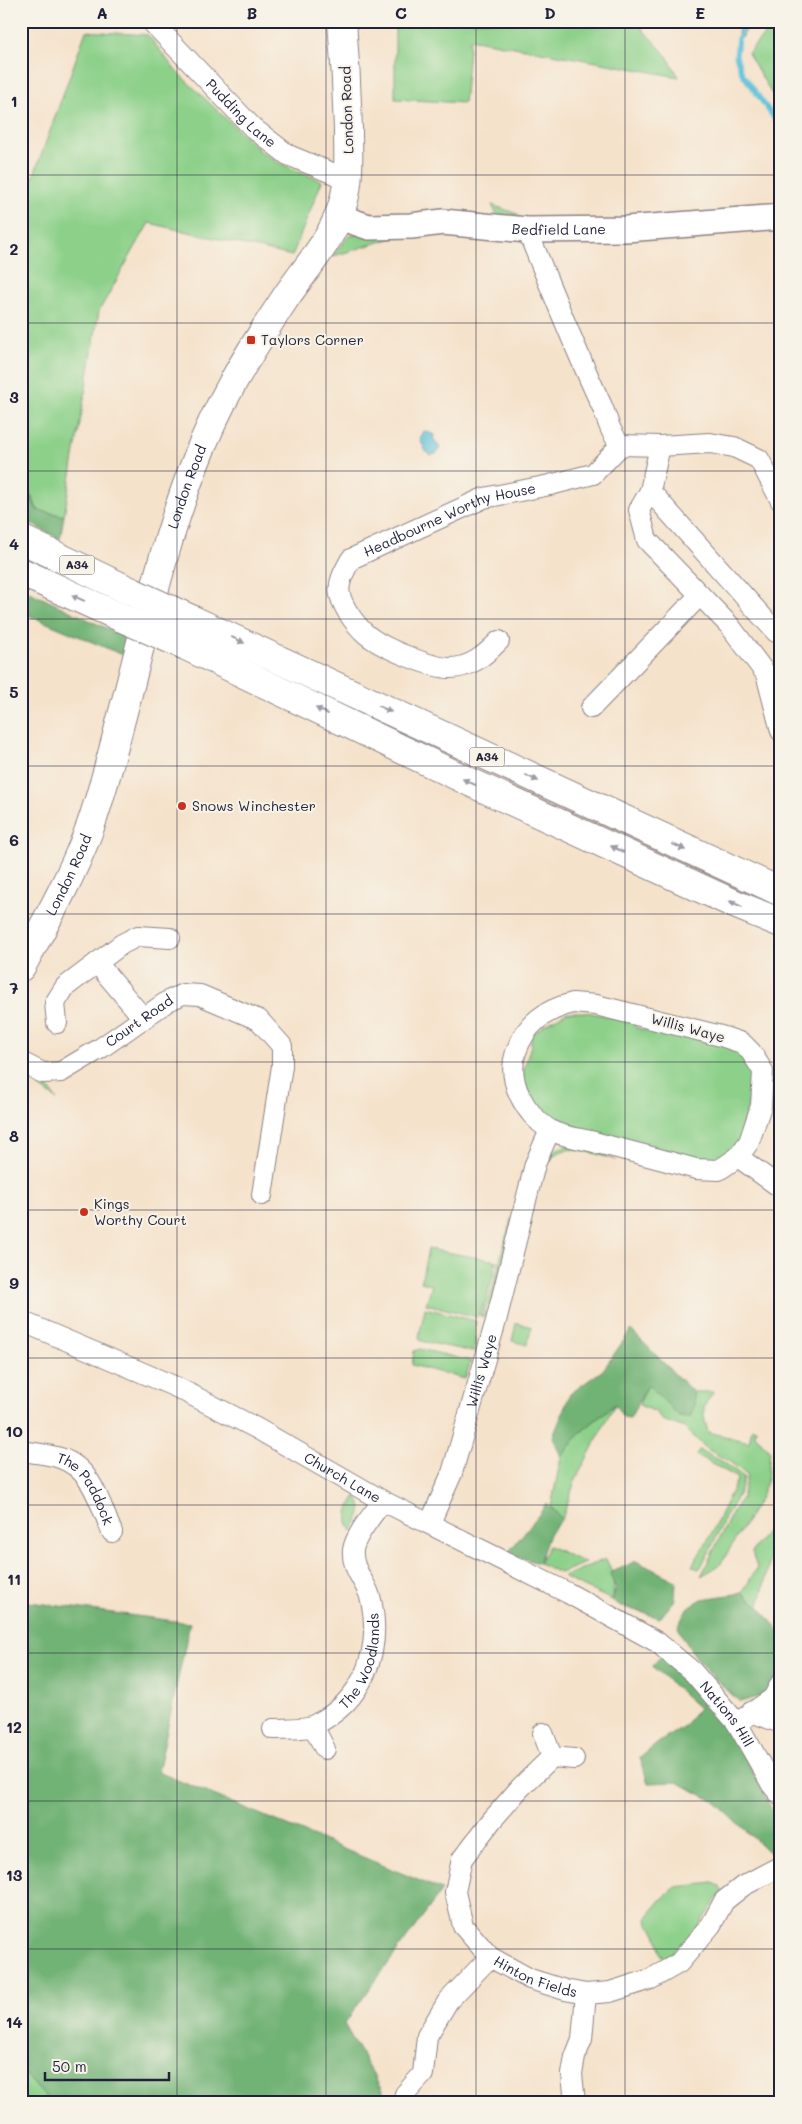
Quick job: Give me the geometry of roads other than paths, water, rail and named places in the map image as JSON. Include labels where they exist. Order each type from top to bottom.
[{"type":"main road","name":"London Road","points":[[21,966],[69,880],[89,830],[109,766],[167,548],[194,466],[220,404],[238,371],[301,275],[328,240],[339,217],[349,180],[346,68],[342,21]]},
{"type":"main road","name":"A34","points":[[21,538],[132,592],[737,874],[781,892]]},
{"type":"main road","name":"A34","points":[[21,572],[186,646],[472,783],[737,905],[781,923]]},
{"type":"street","name":"Pudding Lane","points":[[151,21],[253,128],[288,155],[349,180]]},
{"type":"street","name":"Bedfield Lane","points":[[339,217],[369,227],[411,226],[443,222],[527,230],[626,229],[781,217]]},
{"type":"street","points":[[527,230],[583,366],[605,412],[612,435],[621,445],[660,446],[710,443],[734,447],[759,459],[781,501]]},
{"type":"street","name":"Headbourne Worthy House","points":[[499,641],[481,659],[466,664],[450,668],[419,661],[371,638],[347,610],[340,594],[341,580],[351,559],[484,498],[593,474],[621,445]]},
{"type":"street","points":[[660,446],[650,490],[639,510],[647,540],[730,626],[766,674],[781,731]]},
{"type":"street","points":[[650,490],[776,632]]},
{"type":"street","points":[[591,708],[700,595]]},
{"type":"street","points":[[57,1023],[55,1004],[65,987],[122,944],[138,936],[170,938]]},
{"type":"street","points":[[97,963],[144,1019]]},
{"type":"street","name":"Court Road","points":[[21,1062],[43,1073],[61,1072],[144,1019],[168,1001],[183,994],[200,995],[259,1020],[282,1046],[282,1066],[262,1195]]},
{"type":"street","name":"Willis Waye","points":[[573,1002],[596,1005],[721,1036],[742,1044],[751,1052],[763,1071],[760,1106],[749,1142],[738,1157],[719,1170],[696,1169],[550,1130],[529,1111],[520,1098],[513,1067],[519,1042],[528,1028],[541,1016],[555,1008],[573,1002]]},
{"type":"street","name":"Willis Waye","points":[[430,1523],[452,1473],[496,1321],[535,1164],[550,1130]]},
{"type":"street","points":[[738,1157],[781,1188]]},
{"type":"street","name":"Church Lane","points":[[21,1321],[176,1387],[256,1428],[383,1501],[568,1593],[658,1642]]},
{"type":"street","name":"The Paddock","points":[[21,1451],[61,1458],[79,1468],[91,1481],[112,1532]]},
{"type":"street","name":"The Woodlands","points":[[273,1729],[313,1726],[340,1708],[360,1684],[368,1669],[374,1649],[375,1630],[373,1612],[370,1597],[355,1570],[353,1549],[361,1533],[383,1501]]},
{"type":"street","name":"Nations Hill","points":[[658,1642],[744,1718],[772,1786],[781,1796]]},
{"type":"street","points":[[744,1718],[773,1698],[781,1683]]},
{"type":"street","points":[[744,1718],[781,1724]]},
{"type":"street","points":[[313,1726],[325,1749]]},
{"type":"street","points":[[543,1733],[552,1757],[574,1759]]},
{"type":"street","name":"Hinton Fields","points":[[552,1757],[520,1788],[462,1859],[455,1892],[464,1926],[490,1957],[530,1979],[564,1990],[586,1994],[610,1992],[645,1981],[679,1963],[711,1925],[724,1901],[743,1886],[781,1866]]},
{"type":"street","points":[[403,2103],[405,2094],[423,2074],[427,2036],[448,2001],[490,1957]]},
{"type":"street","points":[[575,2103],[572,2074],[575,2057],[582,2039],[586,1994]]},
{"type":"water","points":[[739,21],[746,21],[743,37],[738,39]]},
{"type":"water","points":[[424,431],[435,435],[433,438],[440,448],[436,454],[430,455],[426,452],[420,439]]},
{"type":"waterway","points":[[738,38],[736,56],[742,73],[781,128]]},
{"type":"place","name":"Taylors Corner","points":[[251,340]]},
{"type":"place","name":"Snows Winchester","points":[[182,806]]},
{"type":"place","name":"Kings Worthy Court","points":[[84,1212]]}]
